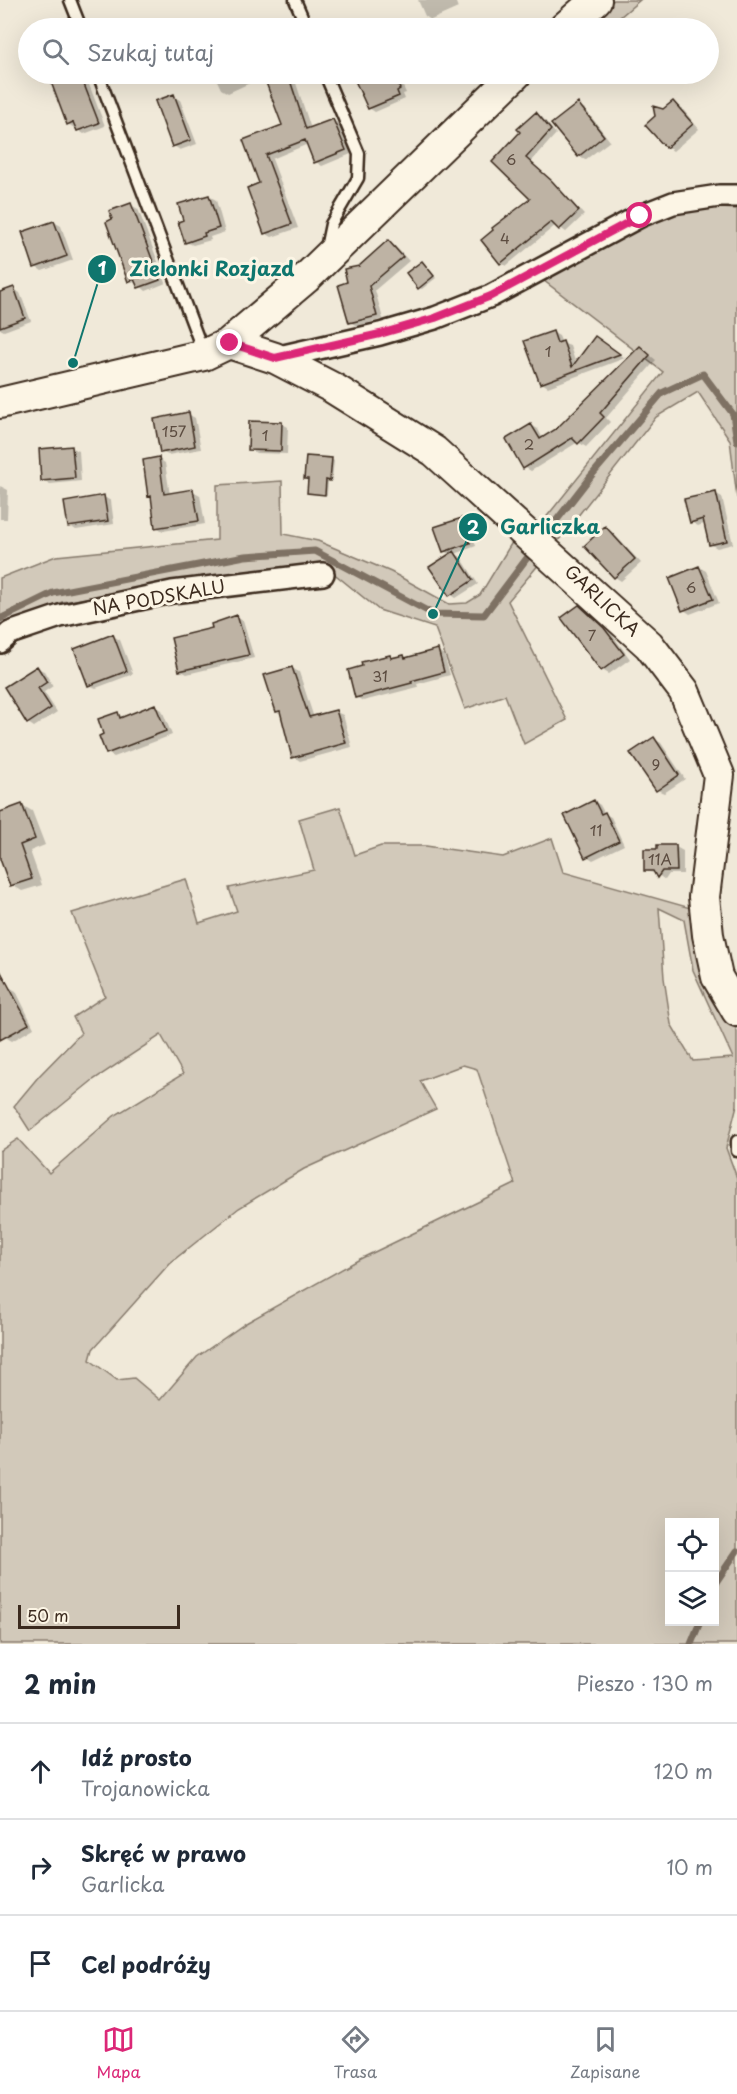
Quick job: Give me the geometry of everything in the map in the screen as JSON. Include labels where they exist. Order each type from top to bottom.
[{"type":"street","points":[[575,18],[596,0]]},
{"type":"street","points":[[0,403],[217,349],[324,261],[506,84]]},
{"type":"street","points":[[275,358],[380,334],[435,318],[491,296],[640,216],[674,203],[719,196],[737,196]]},
{"type":"street","name":"GARLICKA","points":[[217,349],[275,358],[333,388],[434,451],[649,645],[684,691],[719,775],[704,897],[708,935],[717,977],[737,1011]]},
{"type":"street","name":"NA PODSKALU","points":[[0,642],[10,633],[60,616],[172,592],[323,574]]},
{"type":"lane","points":[[70,0],[77,18]]},
{"type":"lane","points":[[295,0],[303,18]]},
{"type":"lane","points":[[102,84],[217,349]]},
{"type":"lane","points":[[324,261],[331,224],[358,178],[359,154],[330,84]]},
{"type":"lane","points":[[737,1142],[737,1152]]},
{"type":"shaded area","points":[[614,0],[640,0],[619,18],[593,18]]},
{"type":"shaded area","points":[[705,207],[737,209],[737,498],[730,440],[698,392],[656,417],[558,541],[536,530],[663,372],[543,280],[629,231],[664,216]]},
{"type":"shaded area","points":[[282,481],[283,534],[318,541],[391,572],[449,604],[467,603],[480,595],[514,539],[540,563],[508,601],[567,720],[524,744],[505,695],[465,709],[435,628],[379,610],[321,563],[62,602],[0,633],[0,578],[56,556],[217,540],[217,485]]},
{"type":"shaded area","points":[[340,807],[355,855],[381,846],[426,846],[503,857],[552,838],[563,872],[694,909],[708,975],[737,1031],[737,1105],[726,1148],[737,1178],[737,1644],[0,1644],[0,1151],[18,1139],[49,1173],[114,1116],[183,1074],[161,1035],[93,1080],[30,1131],[14,1106],[39,1076],[81,1033],[73,1017],[105,996],[72,913],[186,879],[199,923],[237,911],[229,888],[314,870],[299,819]],"holes":[[[659,908],[684,920],[693,970],[733,1058],[693,1061],[671,1024],[664,978]],[[463,1065],[477,1069],[515,1184],[360,1259],[246,1323],[197,1357],[160,1400],[134,1378],[117,1380],[90,1360],[93,1349],[170,1263],[239,1208],[304,1169],[436,1109],[420,1081]]]},
{"type":"building","points":[[52,84],[84,84],[99,123],[77,131],[73,122],[67,125]]},
{"type":"building","points":[[267,84],[291,84],[306,129],[333,119],[346,150],[314,163],[305,140],[266,155],[292,224],[264,234],[247,188],[259,183],[243,140],[282,125]]},
{"type":"building","points":[[357,84],[398,84],[399,96],[368,109]]},
{"type":"building","points":[[174,94],[191,140],[172,147],[155,101]]},
{"type":"building","points":[[673,101],[693,124],[666,148],[645,125],[655,116],[653,106],[663,109]]},
{"type":"building","points":[[578,103],[604,136],[578,157],[551,124]]},
{"type":"building","points":[[536,112],[551,130],[526,158],[552,181],[579,211],[559,230],[551,222],[500,264],[481,240],[493,230],[492,228],[530,199],[492,162],[520,132],[517,129]]},
{"type":"building","points":[[209,195],[219,228],[185,243],[178,222],[183,220],[178,204]]},
{"type":"building","points":[[131,203],[160,280],[138,288],[134,279],[128,282],[106,222],[112,219],[109,211]]},
{"type":"building","points":[[54,221],[67,256],[34,268],[22,232]]},
{"type":"building","points":[[388,240],[403,257],[369,286],[377,316],[349,323],[338,285],[347,282],[344,269],[359,266]]},
{"type":"building","points":[[422,261],[434,276],[418,289],[406,273]]},
{"type":"building","points":[[14,287],[25,318],[0,327],[0,292]]},
{"type":"building","points":[[553,331],[557,343],[563,341],[572,367],[595,336],[620,354],[540,384],[524,341]]},
{"type":"building","points":[[640,346],[650,355],[600,413],[604,417],[578,444],[572,438],[523,469],[506,439],[531,424],[540,439],[556,429]]},
{"type":"building","points":[[189,412],[195,446],[160,453],[154,419]]},
{"type":"building","points":[[249,421],[282,422],[281,451],[248,450]]},
{"type":"building","points":[[72,446],[75,478],[41,481],[39,449]]},
{"type":"building","points":[[306,456],[332,458],[330,481],[326,480],[325,495],[307,493],[308,479],[304,479]]},
{"type":"building","points":[[159,457],[164,494],[193,489],[199,521],[155,528],[143,460]]},
{"type":"building","points":[[716,492],[727,541],[709,545],[703,519],[690,523],[684,499]]},
{"type":"building","points":[[104,495],[108,521],[68,527],[64,502]]},
{"type":"building","points":[[462,518],[470,543],[443,552],[434,527]]},
{"type":"building","points":[[605,526],[635,559],[614,578],[584,546]]},
{"type":"building","points":[[454,551],[473,580],[449,596],[429,567]]},
{"type":"building","points":[[699,566],[713,599],[682,611],[669,578]]},
{"type":"building","points":[[579,605],[604,628],[624,654],[601,671],[561,618]]},
{"type":"building","points":[[237,615],[249,655],[179,671],[171,638],[212,628],[211,624]]},
{"type":"building","points":[[113,634],[127,671],[88,686],[74,649]]},
{"type":"building","points":[[438,649],[444,672],[355,698],[348,670],[362,666],[361,662],[390,655],[391,658],[404,655],[405,658]]},
{"type":"building","points":[[37,666],[47,682],[38,688],[51,708],[27,724],[4,687]]},
{"type":"building","points":[[292,667],[309,717],[336,710],[346,743],[292,758],[280,711],[276,712],[264,675]]},
{"type":"building","points":[[155,704],[166,731],[106,754],[99,736],[103,734],[98,719],[118,712],[120,718]]},
{"type":"building","points":[[654,737],[679,775],[656,791],[630,753]]},
{"type":"building","points":[[594,800],[601,814],[605,812],[619,841],[585,858],[564,815]]},
{"type":"building","points":[[22,804],[35,839],[20,845],[32,879],[10,886],[0,859],[0,812]]},
{"type":"building","points":[[657,845],[676,845],[677,871],[662,871],[657,878],[653,871],[644,871],[644,849],[657,849]]},
{"type":"building","points":[[0,970],[29,1024],[0,1040]]},
{"type":"waterway","points":[[542,539],[591,476],[662,393],[703,374],[733,414],[737,441]]},
{"type":"waterway","points":[[0,619],[53,593],[245,556],[315,551],[433,614],[484,615],[533,550]]},
{"type":"waterway","points":[[719,1578],[737,1551]]},
{"type":"waterway","points":[[691,1644],[698,1626]]},
{"type":"place","name":"Zielonki Rozjazd","points":[[73,363]]},
{"type":"place","name":"Garliczka","points":[[433,614]]},
{"type":"route","points":[[230,343],[275,358],[380,334],[435,318],[491,296],[640,216]]}]
